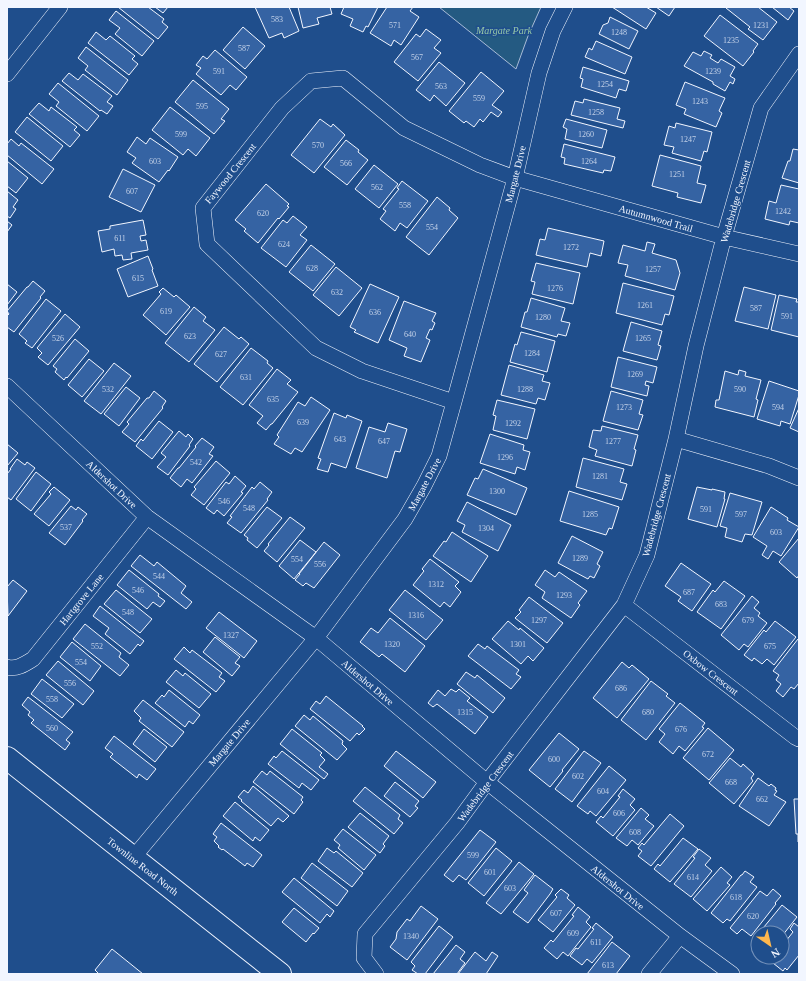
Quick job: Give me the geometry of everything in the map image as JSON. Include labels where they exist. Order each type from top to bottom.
[{"type":"main road","name":"Townline Road North","points":[[7,758],[280,974]]},
{"type":"street","points":[[7,74],[60,7]]},
{"type":"street","name":"Margate Drive","points":[[133,858],[316,638],[405,519],[424,486],[439,456],[515,178],[539,73],[553,31],[564,7]]},
{"type":"street","name":"Wadebridge Crescent","points":[[376,974],[364,958],[365,934],[457,823],[624,605],[647,555],[676,439],[696,346],[724,237],[761,108],[799,54]]},
{"type":"street","name":"Faywood Crescent","points":[[454,402],[362,371],[316,348],[207,244],[203,208],[282,108],[311,80],[343,78],[404,128],[480,165],[515,178]]},
{"type":"street","name":"Autumnwood Trail","points":[[515,178],[724,237],[799,254]]},
{"type":"street","name":"Aldershot Drive","points":[[7,386],[147,517],[316,638],[487,782],[680,936],[732,974]]},
{"type":"street","points":[[676,439],[769,466],[799,478]]},
{"type":"street","name":"Hartgrove Lane","points":[[7,667],[11,668],[23,666],[33,659],[147,517]]},
{"type":"street","name":"Oxbow Crescent","points":[[624,605],[789,733],[799,739]]},
{"type":"street","points":[[649,974],[680,936]]},
{"type":"green space","name":"Margate Park","points":[[439,7],[541,7],[528,36],[516,69]]},
{"type":"building","points":[[118,7],[148,7],[164,19],[162,22],[168,27],[158,39]]},
{"type":"building","points":[[155,7],[168,7],[163,13]]},
{"type":"building","points":[[255,7],[289,7],[299,31],[284,38],[282,33],[269,38]]},
{"type":"building","points":[[298,7],[330,7],[332,14],[317,18],[319,24],[303,28]]},
{"type":"building","points":[[344,7],[378,7],[368,27],[366,26],[363,32],[350,26],[353,19],[341,14]]},
{"type":"building","points":[[387,7],[413,7],[410,11],[419,17],[401,45],[394,40],[391,46],[370,33]]},
{"type":"building","points":[[612,7],[646,7],[656,13],[646,29]]},
{"type":"building","points":[[656,7],[675,7],[669,16]]},
{"type":"building","points":[[726,7],[758,7],[777,22],[763,40],[748,29],[750,27]]},
{"type":"building","points":[[772,7],[789,7],[794,11],[788,20]]},
{"type":"building","points":[[116,11],[154,41],[142,56],[115,34],[120,28],[109,20]]},
{"type":"building","points":[[720,15],[758,44],[753,51],[754,52],[743,66],[704,36]]},
{"type":"building","points":[[610,17],[638,31],[629,49],[599,34],[603,25],[608,23]]},
{"type":"building","points":[[243,27],[265,46],[245,69],[223,50]]},
{"type":"building","points":[[426,29],[441,40],[434,48],[441,53],[418,81],[394,62],[416,34],[420,37]]},
{"type":"building","points":[[96,32],[106,40],[110,36],[135,56],[132,59],[138,64],[129,75],[88,43]]},
{"type":"building","points":[[596,41],[632,57],[625,74],[585,57],[589,48],[592,50]]},
{"type":"building","points":[[86,47],[128,80],[117,95],[85,70],[88,66],[78,58]]},
{"type":"building","points":[[215,50],[247,77],[236,90],[230,85],[221,95],[196,74],[201,68],[196,65],[203,56],[207,59]]},
{"type":"building","points":[[704,51],[712,55],[710,58],[718,63],[721,59],[735,67],[730,76],[735,79],[733,84],[730,82],[725,91],[713,84],[713,82],[684,66],[693,52],[701,56]]},
{"type":"building","points":[[439,62],[465,83],[446,106],[434,95],[430,101],[416,90]]},
{"type":"building","points":[[583,67],[629,81],[626,91],[619,89],[616,98],[581,87],[583,79],[580,78]]},
{"type":"building","points":[[481,72],[504,91],[492,105],[502,112],[498,117],[491,112],[483,122],[480,119],[474,127],[466,121],[464,123],[449,111]]},
{"type":"building","points":[[69,73],[78,80],[83,74],[112,96],[107,102],[113,106],[107,114],[101,110],[100,111],[62,81]]},
{"type":"building","points":[[193,80],[229,109],[221,119],[225,121],[214,134],[175,102]]},
{"type":"building","points":[[685,82],[725,98],[719,111],[722,113],[716,127],[684,114],[686,109],[676,105]]},
{"type":"building","points":[[58,83],[99,116],[87,131],[56,106],[59,102],[49,94]]},
{"type":"building","points":[[584,99],[620,108],[617,119],[625,121],[623,128],[571,115],[575,101],[583,103]]},
{"type":"building","points":[[39,103],[49,111],[51,107],[77,127],[74,130],[80,135],[70,147],[29,114]]},
{"type":"building","points":[[170,107],[210,138],[196,156],[188,149],[183,155],[152,130]]},
{"type":"building","points":[[27,117],[63,146],[51,161],[15,132]]},
{"type":"building","points":[[320,119],[331,127],[333,124],[345,135],[314,173],[291,155]]},
{"type":"building","points":[[566,119],[607,130],[602,148],[565,139],[567,129],[563,127]]},
{"type":"building","points":[[676,123],[712,132],[707,152],[704,151],[701,161],[672,153],[674,147],[664,145],[669,126],[675,128]]},
{"type":"building","points":[[137,137],[146,144],[150,138],[178,157],[169,171],[168,170],[159,182],[132,163],[136,158],[127,152]]},
{"type":"building","points":[[11,139],[19,146],[21,143],[54,169],[42,184],[7,155],[7,144]]},
{"type":"building","points":[[346,140],[359,150],[358,152],[368,160],[347,185],[324,167]]},
{"type":"building","points":[[564,144],[615,157],[611,171],[604,170],[603,173],[564,164],[565,158],[561,157]]},
{"type":"building","points":[[793,149],[799,150],[799,183],[782,178],[788,161],[790,161]]},
{"type":"building","points":[[660,155],[701,166],[697,183],[706,185],[701,203],[677,197],[678,193],[652,186]]},
{"type":"building","points":[[7,161],[28,178],[16,193],[7,186]]},
{"type":"building","points":[[374,165],[398,184],[379,208],[355,189]]},
{"type":"building","points":[[123,169],[155,185],[141,212],[109,197]]},
{"type":"building","points":[[402,181],[428,201],[407,228],[400,223],[395,231],[380,219],[386,211],[383,209],[399,189],[397,188]]},
{"type":"building","points":[[266,184],[289,204],[287,206],[289,207],[258,243],[244,231],[246,229],[235,220]]},
{"type":"building","points":[[781,185],[799,189],[799,223],[790,221],[789,225],[765,219],[769,201],[776,203]]},
{"type":"building","points":[[7,191],[18,200],[13,207],[16,209],[10,218],[7,216]]},
{"type":"building","points":[[437,197],[450,208],[449,210],[458,218],[429,255],[406,237]]},
{"type":"building","points":[[293,216],[307,227],[300,235],[307,240],[286,267],[261,248],[283,220],[287,223]]},
{"type":"building","points":[[143,220],[146,235],[140,236],[141,241],[146,240],[148,250],[131,253],[132,259],[123,260],[122,255],[115,256],[114,249],[102,252],[98,231],[110,229],[110,226]]},
{"type":"building","points":[[7,221],[12,225],[7,232]]},
{"type":"building","points":[[548,228],[604,241],[601,256],[590,253],[587,267],[536,255],[540,239],[545,240]]},
{"type":"building","points":[[647,242],[655,244],[652,253],[676,260],[680,273],[675,290],[625,276],[628,265],[618,263],[623,245],[645,251]]},
{"type":"building","points":[[311,245],[335,264],[313,291],[289,272]]},
{"type":"building","points":[[148,256],[158,286],[128,297],[117,269]]},
{"type":"building","points":[[536,263],[580,273],[573,304],[532,294],[535,282],[531,281]]},
{"type":"building","points":[[336,267],[362,288],[339,316],[313,295]]},
{"type":"building","points":[[33,281],[45,291],[14,332],[7,327],[7,316],[9,314],[7,311]]},
{"type":"building","points":[[623,283],[674,296],[669,315],[665,314],[662,325],[616,313]]},
{"type":"building","points":[[7,284],[17,292],[7,305]]},
{"type":"building","points":[[370,284],[399,297],[378,343],[354,332],[356,330],[350,327]]},
{"type":"building","points":[[744,287],[776,295],[768,329],[735,321]]},
{"type":"building","points":[[163,288],[174,297],[176,295],[190,307],[166,335],[143,315],[161,294],[159,292]]},
{"type":"building","points":[[779,295],[797,299],[796,302],[799,302],[799,337],[771,330]]},
{"type":"building","points":[[531,298],[565,308],[561,321],[570,323],[566,336],[558,334],[557,337],[521,327]]},
{"type":"building","points":[[46,299],[61,311],[32,348],[25,343],[27,341],[19,334]]},
{"type":"building","points":[[404,301],[436,313],[432,321],[435,323],[432,330],[430,329],[426,338],[430,340],[421,362],[404,356],[407,348],[389,340]]},
{"type":"building","points":[[194,307],[206,317],[203,321],[215,330],[189,362],[165,343]]},
{"type":"building","points":[[65,314],[80,327],[48,365],[38,357],[42,353],[37,348]]},
{"type":"building","points":[[631,322],[662,331],[658,345],[661,346],[657,360],[623,351]]},
{"type":"building","points":[[224,327],[239,339],[241,337],[249,344],[217,382],[194,364]]},
{"type":"building","points":[[521,332],[555,341],[547,372],[510,362],[515,344],[517,345]]},
{"type":"building","points":[[75,339],[89,351],[64,380],[55,372],[57,369],[53,366]]},
{"type":"building","points":[[251,348],[268,361],[267,363],[273,368],[243,405],[220,387]]},
{"type":"building","points":[[618,357],[657,367],[653,383],[646,381],[645,385],[649,386],[647,396],[611,387]]},
{"type":"building","points":[[89,359],[104,371],[82,397],[68,385]]},
{"type":"building","points":[[114,363],[131,376],[101,414],[84,401]]},
{"type":"building","points":[[509,365],[544,375],[542,381],[550,383],[545,400],[538,398],[536,404],[501,395]]},
{"type":"building","points":[[277,369],[291,380],[287,384],[298,392],[266,430],[257,423],[263,416],[249,405]]},
{"type":"building","points":[[739,370],[746,372],[745,376],[761,380],[756,399],[758,400],[754,417],[715,407],[716,400],[719,400],[725,371],[738,375]]},
{"type":"building","points":[[769,381],[799,391],[790,424],[781,421],[780,426],[757,419]]},
{"type":"building","points":[[126,387],[140,398],[119,426],[104,414]]},
{"type":"building","points":[[154,391],[166,401],[162,407],[163,408],[135,442],[122,432],[129,424],[127,422]]},
{"type":"building","points":[[611,391],[643,400],[639,414],[643,415],[638,430],[603,421]]},
{"type":"building","points":[[311,397],[330,410],[302,452],[295,448],[291,454],[274,444],[279,437],[277,435],[298,402],[305,406]]},
{"type":"building","points":[[497,400],[535,409],[527,439],[493,430],[496,416],[493,415]]},
{"type":"building","points":[[799,408],[799,432],[790,428]]},
{"type":"building","points":[[334,413],[346,418],[347,415],[362,421],[346,468],[331,463],[328,472],[317,469],[321,459],[318,458]]},
{"type":"building","points":[[159,421],[173,432],[152,459],[136,446],[141,439],[143,441]]},
{"type":"building","points":[[388,423],[407,429],[400,452],[395,451],[387,478],[356,468],[369,427],[385,432]]},
{"type":"building","points":[[602,426],[638,435],[634,449],[636,450],[632,466],[595,456],[597,450],[589,447],[593,430],[601,431]]},
{"type":"building","points":[[179,431],[186,437],[188,434],[193,439],[189,445],[190,446],[168,475],[157,467],[166,457],[161,453]]},
{"type":"building","points":[[490,434],[524,445],[523,450],[530,452],[525,470],[517,467],[515,474],[480,463]]},
{"type":"building","points":[[202,438],[214,447],[209,454],[213,456],[192,483],[187,479],[181,487],[170,478]]},
{"type":"building","points":[[7,444],[18,453],[7,466]]},
{"type":"building","points":[[583,458],[624,469],[620,482],[627,484],[622,500],[576,487]]},
{"type":"building","points":[[17,459],[25,465],[27,462],[35,468],[11,500],[7,497],[7,474]]},
{"type":"building","points":[[216,461],[230,473],[204,505],[191,495],[196,489],[194,487]]},
{"type":"building","points":[[483,469],[527,488],[516,515],[467,495],[475,478],[478,479]]},
{"type":"building","points":[[36,472],[51,484],[31,511],[16,499]]},
{"type":"building","points":[[235,476],[246,486],[241,492],[243,493],[224,516],[217,510],[214,514],[206,508],[226,482],[229,484]]},
{"type":"building","points":[[260,482],[272,492],[267,499],[268,500],[241,533],[227,523],[232,517],[230,516],[252,487],[254,489]]},
{"type":"building","points":[[54,487],[70,500],[49,526],[34,514],[51,494],[49,492]]},
{"type":"building","points":[[697,487],[725,492],[725,499],[717,527],[688,519]]},
{"type":"building","points":[[569,491],[619,507],[612,529],[609,528],[606,535],[560,521]]},
{"type":"building","points":[[730,493],[762,502],[752,535],[745,534],[742,542],[725,537],[727,528],[720,526]]},
{"type":"building","points":[[467,502],[511,525],[498,551],[462,532],[465,525],[457,521]]},
{"type":"building","points":[[71,506],[76,510],[78,507],[87,514],[65,545],[49,533]]},
{"type":"building","points":[[267,507],[282,518],[257,548],[247,540],[248,538],[244,535]]},
{"type":"building","points":[[771,507],[788,518],[787,520],[799,527],[781,556],[773,551],[768,559],[762,555],[767,546],[753,537]]},
{"type":"building","points":[[290,517],[305,528],[277,562],[264,551]]},
{"type":"building","points":[[452,532],[488,556],[471,582],[433,556],[444,541],[446,542]]},
{"type":"building","points":[[572,536],[603,552],[597,564],[600,566],[594,578],[590,576],[588,579],[558,563]]},
{"type":"building","points":[[799,538],[799,575],[797,578],[779,562]]},
{"type":"building","points":[[300,540],[316,552],[294,579],[279,566]]},
{"type":"building","points":[[324,542],[340,555],[314,588],[306,583],[303,586],[295,580]]},
{"type":"building","points":[[140,555],[154,566],[157,562],[186,586],[181,593],[192,602],[186,609],[131,566]]},
{"type":"building","points":[[430,559],[459,582],[455,586],[461,592],[450,607],[444,602],[440,607],[413,585],[424,571],[422,569]]},
{"type":"building","points":[[681,563],[711,584],[692,611],[678,601],[681,597],[665,586]]},
{"type":"building","points":[[129,570],[159,594],[158,596],[165,601],[160,607],[153,602],[147,609],[117,585]]},
{"type":"building","points":[[545,570],[555,577],[559,572],[587,591],[578,603],[580,605],[571,618],[542,598],[545,592],[535,585]]},
{"type":"building","points":[[13,580],[27,591],[8,616],[7,587]]},
{"type":"building","points":[[724,581],[745,596],[721,629],[697,612],[713,590],[715,592]]},
{"type":"building","points":[[116,590],[152,619],[140,633],[104,604]]},
{"type":"building","points":[[405,590],[443,620],[426,640],[389,610]]},
{"type":"building","points":[[752,596],[759,602],[754,608],[760,613],[758,616],[767,623],[748,647],[744,644],[739,650],[721,635]]},
{"type":"building","points":[[529,597],[563,623],[547,643],[515,618],[521,612],[519,610]]},
{"type":"building","points":[[100,606],[144,641],[140,646],[138,644],[130,654],[105,634],[109,628],[93,616]]},
{"type":"building","points":[[219,612],[257,641],[244,658],[206,628]]},
{"type":"building","points":[[390,618],[425,646],[405,672],[382,654],[379,657],[360,642],[371,628],[378,633]]},
{"type":"building","points":[[508,621],[519,630],[520,628],[544,648],[533,661],[528,656],[521,664],[492,639]]},
{"type":"building","points":[[775,621],[796,637],[774,665],[767,659],[762,664],[754,658],[752,661],[744,655],[764,630],[766,632]]},
{"type":"building","points":[[85,624],[121,653],[119,657],[129,665],[120,676],[73,639]]},
{"type":"building","points":[[215,637],[240,657],[235,663],[240,666],[232,676],[203,652]]},
{"type":"building","points":[[798,639],[799,683],[794,689],[791,687],[783,697],[776,691],[781,684],[776,680],[779,675],[773,671]]},
{"type":"building","points":[[72,642],[101,666],[90,681],[60,657]]},
{"type":"building","points":[[478,644],[485,649],[487,646],[519,670],[516,674],[521,677],[511,689],[468,656]]},
{"type":"building","points":[[184,647],[190,653],[192,650],[222,673],[219,677],[225,681],[216,692],[174,659]]},
{"type":"building","points":[[58,661],[94,691],[83,705],[46,675]]},
{"type":"building","points":[[622,662],[629,668],[632,665],[649,679],[617,718],[593,698]]},
{"type":"building","points":[[176,670],[183,676],[185,673],[211,694],[199,708],[166,682]]},
{"type":"building","points":[[466,672],[475,678],[477,675],[505,698],[493,713],[457,684]]},
{"type":"building","points":[[42,679],[74,704],[62,718],[31,694]]},
{"type":"building","points":[[651,681],[668,694],[666,696],[675,703],[646,740],[621,720]]},
{"type":"building","points":[[451,689],[456,692],[459,689],[470,698],[467,701],[488,717],[475,734],[437,704],[433,707],[428,703],[438,690],[445,696]]},
{"type":"building","points":[[169,690],[200,715],[193,724],[189,721],[185,727],[155,703],[162,695],[164,697]]},
{"type":"building","points":[[326,696],[363,726],[365,729],[359,735],[357,733],[350,741],[310,709],[316,701],[320,704]]},
{"type":"building","points":[[28,697],[73,732],[66,740],[70,743],[65,750],[31,723],[34,720],[28,715],[30,712],[22,705]]},
{"type":"building","points":[[143,700],[184,732],[172,747],[139,721],[141,718],[134,711]]},
{"type":"building","points":[[680,703],[705,723],[702,727],[704,728],[685,751],[679,746],[673,754],[659,742],[665,734],[659,729]]},
{"type":"building","points":[[304,715],[310,720],[313,716],[343,741],[342,744],[347,749],[337,760],[295,726]]},
{"type":"building","points":[[708,728],[734,750],[709,780],[683,758]]},
{"type":"building","points":[[144,729],[167,747],[155,762],[133,744]]},
{"type":"building","points":[[292,729],[322,753],[320,755],[325,760],[319,767],[328,774],[324,779],[280,744]]},
{"type":"building","points":[[559,733],[579,749],[550,787],[529,770]]},
{"type":"building","points":[[114,736],[156,769],[147,780],[139,774],[137,778],[110,757],[113,754],[105,748]]},
{"type":"building","points":[[282,751],[319,780],[311,790],[302,783],[299,788],[268,764],[274,756],[276,758]]},
{"type":"building","points":[[396,751],[436,782],[423,798],[384,766]]},
{"type":"building","points":[[584,751],[601,763],[572,802],[555,789]]},
{"type":"building","points":[[730,758],[741,767],[743,764],[754,774],[751,778],[753,781],[734,804],[709,783]]},
{"type":"building","points":[[609,766],[626,780],[596,816],[590,811],[588,814],[577,806]]},
{"type":"building","points":[[262,771],[267,775],[270,771],[303,797],[301,800],[303,802],[294,814],[253,782]]},
{"type":"building","points":[[758,778],[769,786],[771,784],[776,788],[775,790],[777,791],[774,795],[786,802],[769,826],[739,806]]},
{"type":"building","points":[[395,782],[419,801],[415,806],[418,808],[410,817],[384,796]]},
{"type":"building","points":[[253,786],[289,816],[283,822],[278,818],[271,826],[241,801],[242,800],[238,797],[244,790],[248,793]]},
{"type":"building","points":[[365,787],[400,815],[398,819],[403,823],[394,834],[353,801]]},
{"type":"building","points":[[623,789],[635,799],[630,805],[635,810],[613,836],[596,822],[601,816],[603,818],[620,797],[618,796]]},
{"type":"building","points":[[794,799],[799,799],[799,842],[798,834],[796,834]]},
{"type":"building","points":[[235,802],[269,830],[260,841],[255,837],[253,841],[223,816]]},
{"type":"building","points":[[641,808],[649,815],[645,819],[654,826],[638,845],[632,840],[627,846],[616,838]]},
{"type":"building","points":[[360,813],[389,836],[383,844],[385,846],[380,853],[348,827]]},
{"type":"building","points":[[670,814],[684,826],[651,866],[638,856],[642,851],[638,848],[642,843],[644,845]]},
{"type":"building","points":[[221,823],[262,855],[253,867],[247,863],[245,866],[223,849],[222,850],[218,847],[219,846],[214,841],[217,837],[213,834]]},
{"type":"building","points":[[343,829],[376,855],[364,870],[338,848],[340,845],[334,840]]},
{"type":"building","points":[[480,830],[496,842],[466,880],[459,875],[453,882],[444,875]]},
{"type":"building","points":[[683,838],[698,849],[670,882],[654,869],[658,864],[660,866]]},
{"type":"building","points":[[327,848],[334,853],[336,851],[363,873],[352,887],[318,861]]},
{"type":"building","points":[[496,848],[512,861],[484,896],[468,883]]},
{"type":"building","points":[[699,849],[711,858],[705,865],[712,871],[691,897],[674,884],[695,858],[693,857]]},
{"type":"building","points":[[519,862],[534,874],[501,914],[486,903]]},
{"type":"building","points":[[312,863],[348,891],[337,906],[301,878]]},
{"type":"building","points":[[721,867],[732,877],[727,883],[730,885],[707,911],[693,899]]},
{"type":"building","points":[[745,871],[754,877],[750,882],[757,887],[730,921],[727,919],[723,923],[711,913]]},
{"type":"building","points":[[535,875],[553,889],[528,923],[513,912],[528,893],[524,890]]},
{"type":"building","points":[[294,878],[334,911],[330,917],[327,914],[320,923],[282,892]]},
{"type":"building","points":[[561,889],[569,895],[567,898],[575,905],[553,932],[538,920],[557,897],[555,895]]},
{"type":"building","points":[[773,889],[781,896],[760,925],[750,925],[750,935],[742,929],[737,934],[730,928],[760,891],[767,896]]},
{"type":"building","points":[[782,905],[797,917],[790,926],[766,925]]},
{"type":"building","points":[[421,906],[438,919],[407,960],[390,947],[396,939],[397,932],[407,919],[410,921]]},
{"type":"building","points":[[578,907],[590,917],[586,922],[591,927],[568,956],[563,952],[557,959],[544,948],[551,940],[553,942],[574,916],[572,915]]},
{"type":"building","points":[[294,908],[319,928],[306,942],[282,922]]},
{"type":"building","points":[[596,923],[613,937],[592,963],[587,959],[582,965],[570,956],[576,948],[578,949],[594,929],[592,928]]},
{"type":"building","points":[[794,923],[799,927],[799,955],[787,970],[785,968],[783,971],[776,965],[790,965],[790,936],[793,932],[790,929]]},
{"type":"building","points":[[439,926],[453,937],[425,974],[418,974],[412,970],[415,966],[411,962]]},
{"type":"building","points":[[612,942],[630,956],[616,974],[587,974]]},
{"type":"building","points":[[456,945],[465,952],[460,959],[465,963],[457,974],[433,974]]},
{"type":"building","points":[[112,949],[143,974],[99,974],[95,970]]},
{"type":"building","points":[[475,952],[486,961],[492,952],[498,956],[486,974],[458,974]]}]
